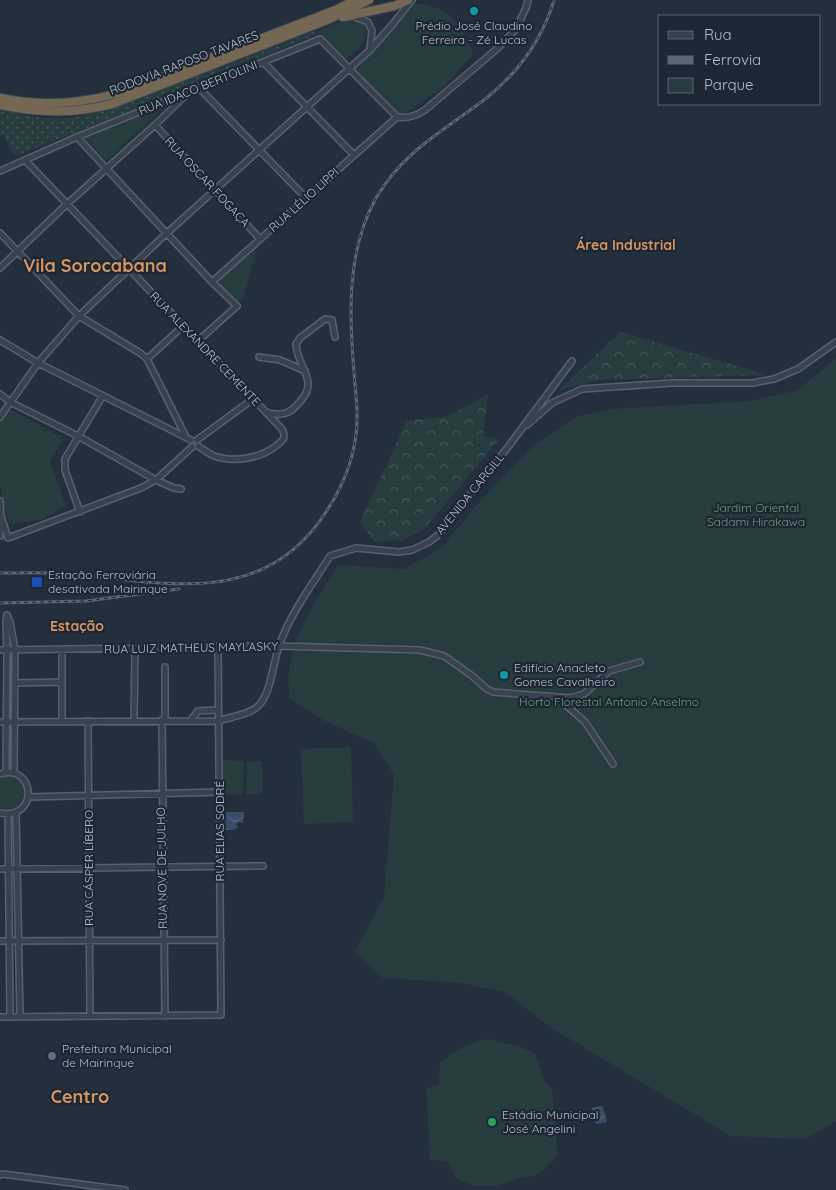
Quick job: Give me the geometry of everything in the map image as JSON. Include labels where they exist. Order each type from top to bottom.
[{"type":"highway","name":"RODOVIA RAPOSO TAVARES","points":[[0,98],[36,104],[95,100],[119,93],[336,10],[355,0]]},
{"type":"highway","name":"RODOVIA RAPOSO TAVARES","points":[[0,105],[45,112],[69,112],[98,108],[306,28],[369,0]]},
{"type":"highway","points":[[306,28],[350,15],[394,6],[408,0]]},
{"type":"street","points":[[0,416],[38,363],[79,316],[348,68],[370,50],[412,0]]},
{"type":"street","points":[[348,68],[397,117],[415,116],[425,110],[498,48],[516,29],[528,0]]},
{"type":"street","points":[[350,15],[368,22],[372,31],[370,50]]},
{"type":"street","name":"RUA IDACO BERTOLINI","points":[[0,171],[77,137],[320,39],[348,68]]},
{"type":"street","points":[[263,62],[354,155]]},
{"type":"street","points":[[199,88],[306,198]]},
{"type":"street","points":[[0,268],[189,92]]},
{"type":"street","name":"RUA LÉLIO LIPPI","points":[[212,282],[397,117]]},
{"type":"street","name":"RUA OSCAR FOGAÇA","points":[[155,125],[260,239]]},
{"type":"street","points":[[77,137],[212,282],[237,306],[198,341]]},
{"type":"street","name":"RUA ALEXANDRE CEMENTE","points":[[25,160],[282,429],[284,437],[270,451],[260,456],[243,459],[215,456],[196,444]]},
{"type":"street","points":[[0,233],[79,316],[147,359],[188,438]]},
{"type":"street","points":[[264,410],[278,414],[286,413],[304,399],[307,393],[308,382],[296,344],[300,338],[325,319],[330,318],[335,337]]},
{"type":"street","points":[[147,359],[183,326]]},
{"type":"street","points":[[0,340],[38,363],[102,397],[188,438],[193,438],[196,444]]},
{"type":"street","points":[[508,447],[537,414],[552,403],[582,389],[672,383],[753,383],[774,379],[798,369],[836,342]]},
{"type":"street","points":[[259,356],[280,360],[305,371]]},
{"type":"street","name":"AVENIDA CARGILL","points":[[0,722],[88,720],[218,721],[252,710],[263,701],[279,646],[292,618],[330,556],[356,548],[399,552],[412,550],[429,542],[446,525],[508,447],[572,361]]},
{"type":"street","points":[[0,394],[10,402],[78,436],[156,480],[181,489]]},
{"type":"street","points":[[80,512],[64,466],[65,459],[102,397]]},
{"type":"street","points":[[0,501],[8,538],[80,512],[156,480],[196,444],[252,399]]},
{"type":"street","points":[[0,536],[2,516]]},
{"type":"street","points":[[6,772],[7,615],[15,650],[14,773]]},
{"type":"street","name":"RUA ELIAS SODRÉ","points":[[165,1016],[221,1015],[218,646]]},
{"type":"street","name":"RUA LUIZ MATHEUS MAYLASKY","points":[[0,650],[279,646],[420,650],[444,656],[493,692],[570,698],[584,694],[609,671],[640,662]]},
{"type":"street","points":[[134,720],[135,649]]},
{"type":"street","points":[[62,650],[62,722]]},
{"type":"street","name":"RUA NOVE DE JULHO","points":[[165,667],[161,794],[165,1016]]},
{"type":"street","points":[[15,683],[62,682]]},
{"type":"street","points":[[557,697],[585,722],[613,764]]},
{"type":"street","points":[[190,721],[196,712],[218,710]]},
{"type":"street","name":"RUA CÁSPER LÍBERO","points":[[88,720],[90,1016]]},
{"type":"street","points":[[0,774],[6,772],[14,773],[24,780],[29,797],[26,803],[16,812],[0,813]]},
{"type":"street","points":[[29,797],[220,792]]},
{"type":"street","points":[[16,812],[20,1017]]},
{"type":"street","points":[[8,814],[10,1017]]},
{"type":"street","points":[[0,869],[263,866]]},
{"type":"street","points":[[0,941],[221,940]]},
{"type":"street","points":[[0,1017],[165,1016]]},
{"type":"street","points":[[0,1175],[30,1177],[126,1190]]},
{"type":"green space","points":[[425,4],[444,11],[453,19],[469,43],[473,55],[444,87],[403,115],[397,115],[354,67],[385,39],[414,5]]},
{"type":"green space","points":[[356,20],[365,26],[366,32],[361,46],[343,60],[317,31],[342,21]]},
{"type":"green space","points":[[315,31],[317,34],[116,117],[15,156],[3,135],[0,136],[0,110],[43,118],[70,118],[115,108]]},
{"type":"green space","points":[[169,103],[106,161],[85,138]]},
{"type":"green space","points":[[256,245],[257,248],[244,296],[237,304],[214,281]]},
{"type":"green space","points":[[620,332],[767,375],[598,380],[559,390]]},
{"type":"green space","name":"Horto Florestal Antonio Anselmo","points":[[836,358],[836,1121],[806,1139],[731,1136],[550,1027],[505,992],[461,983],[383,978],[355,951],[384,898],[394,775],[374,743],[329,723],[289,698],[289,671],[301,629],[338,565],[405,569],[443,546],[480,501],[533,446],[576,417],[611,409],[751,401],[798,390]]},
{"type":"green space","points":[[488,395],[483,436],[499,440],[425,528],[403,540],[374,542],[360,521],[407,421],[448,416]]},
{"type":"green space","points":[[10,409],[64,439],[50,461],[66,506],[40,520],[9,524],[0,486],[0,422]]},
{"type":"green space","points":[[351,747],[353,822],[304,824],[301,749]]},
{"type":"green space","points":[[223,760],[244,761],[243,795],[222,794]]},
{"type":"green space","points":[[262,761],[262,794],[246,794],[247,762]]},
{"type":"green space","points":[[4,775],[21,781],[24,788],[22,802],[17,807],[10,809],[0,808],[0,777]]},
{"type":"green space","name":"Estádio Municipal José Angelini","points":[[486,1039],[519,1046],[535,1054],[544,1081],[552,1089],[558,1155],[544,1170],[535,1176],[520,1178],[496,1186],[474,1186],[456,1178],[447,1161],[430,1160],[426,1088],[439,1085],[440,1063],[462,1048]]},
{"type":"water","points":[[226,812],[244,812],[243,823],[238,822],[236,825],[238,827],[233,830],[225,830]]},
{"type":"water","points":[[603,1106],[607,1122],[596,1124],[592,1108]]},
{"type":"railway","points":[[0,573],[59,573],[175,584],[209,583],[242,577],[273,564],[301,543],[333,501],[353,452],[357,426],[351,313],[354,266],[366,220],[376,198],[398,168],[411,155],[484,100],[507,79],[527,55],[543,29],[554,0]]},
{"type":"railway","points":[[0,603],[86,601],[179,589]]},
{"type":"place","name":"Prédio José Claudino Ferreira - Zé Lucas","points":[[474,11]]},
{"type":"place","name":"Estação Ferroviária desativada Mairinque","points":[[37,582]]},
{"type":"place","name":"Edifício Anacleto Gomes Cavalheiro","points":[[504,675]]},
{"type":"place","name":"Prefeitura Municipal de Mairinque","points":[[52,1056]]},
{"type":"place","name":"Estádio Municipal José Angelini","points":[[492,1122]]},
{"type":"district","name":"Área Industrial","points":[[626,245]]},
{"type":"district","name":"Vila Sorocabana","points":[[95,266]]},
{"type":"district","name":"Estação","points":[[77,626]]},
{"type":"district","name":"Centro","points":[[80,1097]]},
{"type":"park label","name":"Jardim Oriental Sadami Hirakawa","points":[[756,515]]}]
